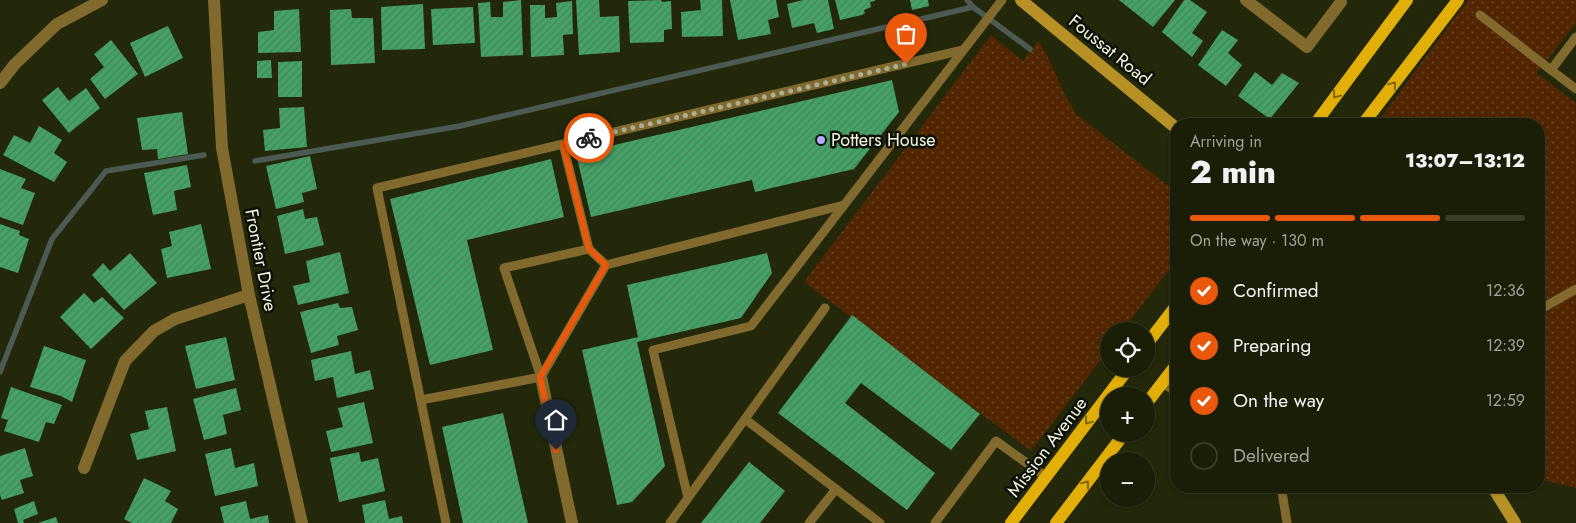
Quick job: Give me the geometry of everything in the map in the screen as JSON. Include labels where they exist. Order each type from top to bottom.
[{"type":"main road","name":"Foussat Road","points":[[1021,0],[1170,123]]},
{"type":"main road","points":[[1319,118],[1407,0]]},
{"type":"main road","points":[[1368,118],[1458,0]]},
{"type":"main road","points":[[1155,333],[1170,314]]},
{"type":"main road","points":[[1155,392],[1170,372]]},
{"type":"main road","name":"Mission Avenue","points":[[1011,523],[1122,377]]},
{"type":"main road","points":[[1056,523],[1118,442]]},
{"type":"main road","points":[[1496,493],[1515,523]]},
{"type":"street","points":[[0,83],[15,64],[57,24],[102,0]]},
{"type":"street","name":"Frontier Drive","points":[[214,0],[222,148],[249,295],[302,523]]},
{"type":"street","points":[[1246,0],[1307,47],[1341,2]]},
{"type":"street","points":[[84,468],[125,361],[154,331],[175,319],[249,295]]},
{"type":"street","points":[[540,377],[572,523]]},
{"type":"lane","points":[[688,498],[653,350],[751,326],[1002,0]]},
{"type":"lane","points":[[1480,15],[1576,89]]},
{"type":"lane","points":[[1551,70],[1576,38]]},
{"type":"lane","points":[[446,523],[377,188],[963,50]]},
{"type":"lane","points":[[563,144],[589,249],[606,265]]},
{"type":"lane","points":[[421,400],[540,377],[606,265],[844,204]]},
{"type":"lane","points":[[540,377],[504,268],[589,249]]},
{"type":"lane","points":[[1545,307],[1576,289]]},
{"type":"lane","points":[[670,523],[825,308]]},
{"type":"lane","points":[[1162,382],[1170,388]]},
{"type":"lane","points":[[745,419],[880,523]]},
{"type":"lane","points":[[936,523],[996,441],[1046,477]]},
{"type":"lane","points":[[809,523],[836,489]]},
{"type":"lane","points":[[1282,493],[1287,523]]},
{"type":"shaded area","points":[[1468,0],[1576,0],[1576,23],[1537,73],[1576,103],[1576,488],[1545,480],[1545,118],[1380,118]]},
{"type":"shaded area","points":[[991,35],[1023,61],[1038,41],[1076,114],[1170,187],[1170,269],[1129,322],[1100,322],[1100,361],[1031,451],[804,282]]},
{"type":"building","points":[[521,0],[523,55],[481,57],[478,3],[490,2],[491,17],[503,17],[503,2]]},
{"type":"building","points":[[576,0],[599,0],[600,17],[619,16],[620,52],[579,55]]},
{"type":"building","points":[[661,0],[662,2],[671,1],[672,29],[664,30],[664,42],[630,43],[628,1]]},
{"type":"building","points":[[700,0],[722,0],[723,36],[682,37],[681,12],[701,10]]},
{"type":"building","points":[[730,0],[776,0],[779,17],[768,20],[771,34],[738,40]]},
{"type":"building","points":[[803,0],[828,0],[834,29],[817,33],[814,23],[792,28],[787,4]]},
{"type":"building","points":[[835,0],[875,1],[870,2],[871,7],[864,10],[865,13],[862,15],[840,20]]},
{"type":"building","points":[[910,0],[928,0],[929,6],[912,10]]},
{"type":"building","points":[[1119,0],[1175,0],[1153,27]]},
{"type":"building","points":[[1184,0],[1190,0],[1207,12],[1192,33],[1203,41],[1192,57],[1162,32]]},
{"type":"building","points":[[572,1],[573,34],[563,35],[564,55],[531,57],[530,5],[545,5],[545,18],[557,17],[556,3]]},
{"type":"building","points":[[423,4],[425,49],[382,50],[381,7]]},
{"type":"building","points":[[473,7],[475,43],[433,45],[431,9]]},
{"type":"building","points":[[299,9],[301,52],[258,53],[258,32],[274,30],[274,11]]},
{"type":"building","points":[[351,9],[352,18],[373,18],[375,63],[331,65],[330,10]]},
{"type":"building","points":[[168,26],[183,58],[145,77],[130,43]]},
{"type":"building","points":[[1222,30],[1238,40],[1228,53],[1242,65],[1226,86],[1198,65]]},
{"type":"building","points":[[111,40],[138,74],[105,99],[90,79],[104,67],[94,54]]},
{"type":"building","points":[[271,60],[272,78],[257,78],[257,61]]},
{"type":"building","points":[[302,61],[302,97],[278,97],[278,62]]},
{"type":"building","points":[[1255,72],[1272,85],[1282,73],[1299,83],[1271,118],[1238,96]]},
{"type":"building","points":[[892,80],[899,112],[854,169],[755,192],[752,180],[591,217],[576,154]]},
{"type":"building","points":[[58,87],[69,101],[86,88],[100,108],[69,133],[42,100]]},
{"type":"building","points":[[304,107],[307,147],[265,151],[263,130],[280,128],[279,108]]},
{"type":"building","points":[[182,112],[188,154],[158,159],[157,149],[142,150],[137,118]]},
{"type":"building","points":[[39,126],[62,140],[54,153],[67,162],[54,182],[3,155],[14,135],[30,143]]},
{"type":"building","points":[[310,156],[317,189],[302,193],[304,202],[276,209],[266,166]]},
{"type":"building","points":[[551,159],[564,217],[467,240],[493,350],[430,365],[390,199]]},
{"type":"building","points":[[187,165],[191,187],[174,191],[177,210],[153,215],[144,173]]},
{"type":"building","points":[[0,169],[26,179],[21,188],[35,193],[23,225],[0,217]]},
{"type":"building","points":[[303,209],[305,219],[317,217],[324,245],[285,254],[277,216]]},
{"type":"building","points":[[0,224],[20,231],[19,235],[29,239],[18,273],[0,267]]},
{"type":"building","points":[[201,224],[211,269],[167,278],[161,249],[172,246],[169,232]]},
{"type":"building","points":[[340,252],[349,293],[298,305],[293,286],[310,282],[306,261]]},
{"type":"building","points":[[130,253],[157,283],[124,310],[92,275],[103,263],[110,271]]},
{"type":"building","points":[[767,253],[772,273],[741,318],[637,342],[665,466],[632,502],[617,505],[582,350],[638,337],[627,285]]},
{"type":"building","points":[[84,293],[94,303],[102,297],[124,318],[91,349],[60,317]]},
{"type":"building","points":[[338,303],[340,308],[352,307],[358,330],[337,336],[339,345],[311,353],[300,312]]},
{"type":"building","points":[[852,315],[980,414],[951,450],[861,383],[845,403],[935,473],[907,510],[778,413]]},
{"type":"building","points":[[226,337],[235,380],[196,389],[185,346]]},
{"type":"building","points":[[44,346],[86,360],[72,402],[61,396],[30,387]]},
{"type":"building","points":[[351,351],[355,374],[370,370],[374,389],[337,398],[333,377],[315,381],[311,360]]},
{"type":"building","points":[[11,387],[62,405],[54,424],[46,422],[39,442],[4,431],[8,420],[1,418]]},
{"type":"building","points":[[236,388],[241,410],[223,415],[227,434],[204,440],[193,399]]},
{"type":"building","points":[[364,402],[373,443],[331,452],[326,431],[343,427],[338,408]]},
{"type":"building","points":[[167,407],[176,451],[137,460],[130,434],[149,429],[145,411]]},
{"type":"building","points":[[503,413],[528,523],[463,523],[442,427]]},
{"type":"building","points":[[25,448],[33,476],[20,480],[24,493],[2,500],[0,495],[0,456]]},
{"type":"building","points":[[231,448],[235,468],[254,463],[258,486],[215,496],[205,454]]},
{"type":"building","points":[[359,452],[361,462],[378,458],[385,491],[339,502],[330,458]]},
{"type":"building","points":[[749,462],[785,491],[760,523],[701,523]]},
{"type":"building","points":[[144,478],[171,491],[165,501],[178,509],[171,523],[132,523],[124,519]]},
{"type":"building","points":[[385,500],[389,519],[402,516],[403,523],[365,523],[362,505]]},
{"type":"building","points":[[34,501],[38,514],[23,520],[24,523],[18,523],[14,509]]},
{"type":"building","points":[[246,501],[250,519],[268,515],[269,523],[224,523],[220,507]]},
{"type":"building","points":[[56,517],[58,523],[38,523]]},
{"type":"waterway","points":[[967,0],[973,7],[1030,49]]},
{"type":"waterway","points":[[255,161],[460,126],[973,7]]},
{"type":"waterway","points":[[0,372],[52,239],[106,171],[204,155]]},
{"type":"way so far","points":[[589,138],[906,64]]},
{"type":"place","name":"Potters House","points":[[821,140]]},
{"type":"route","points":[[556,450],[540,377],[606,265],[589,249],[563,144],[589,138]]}]
